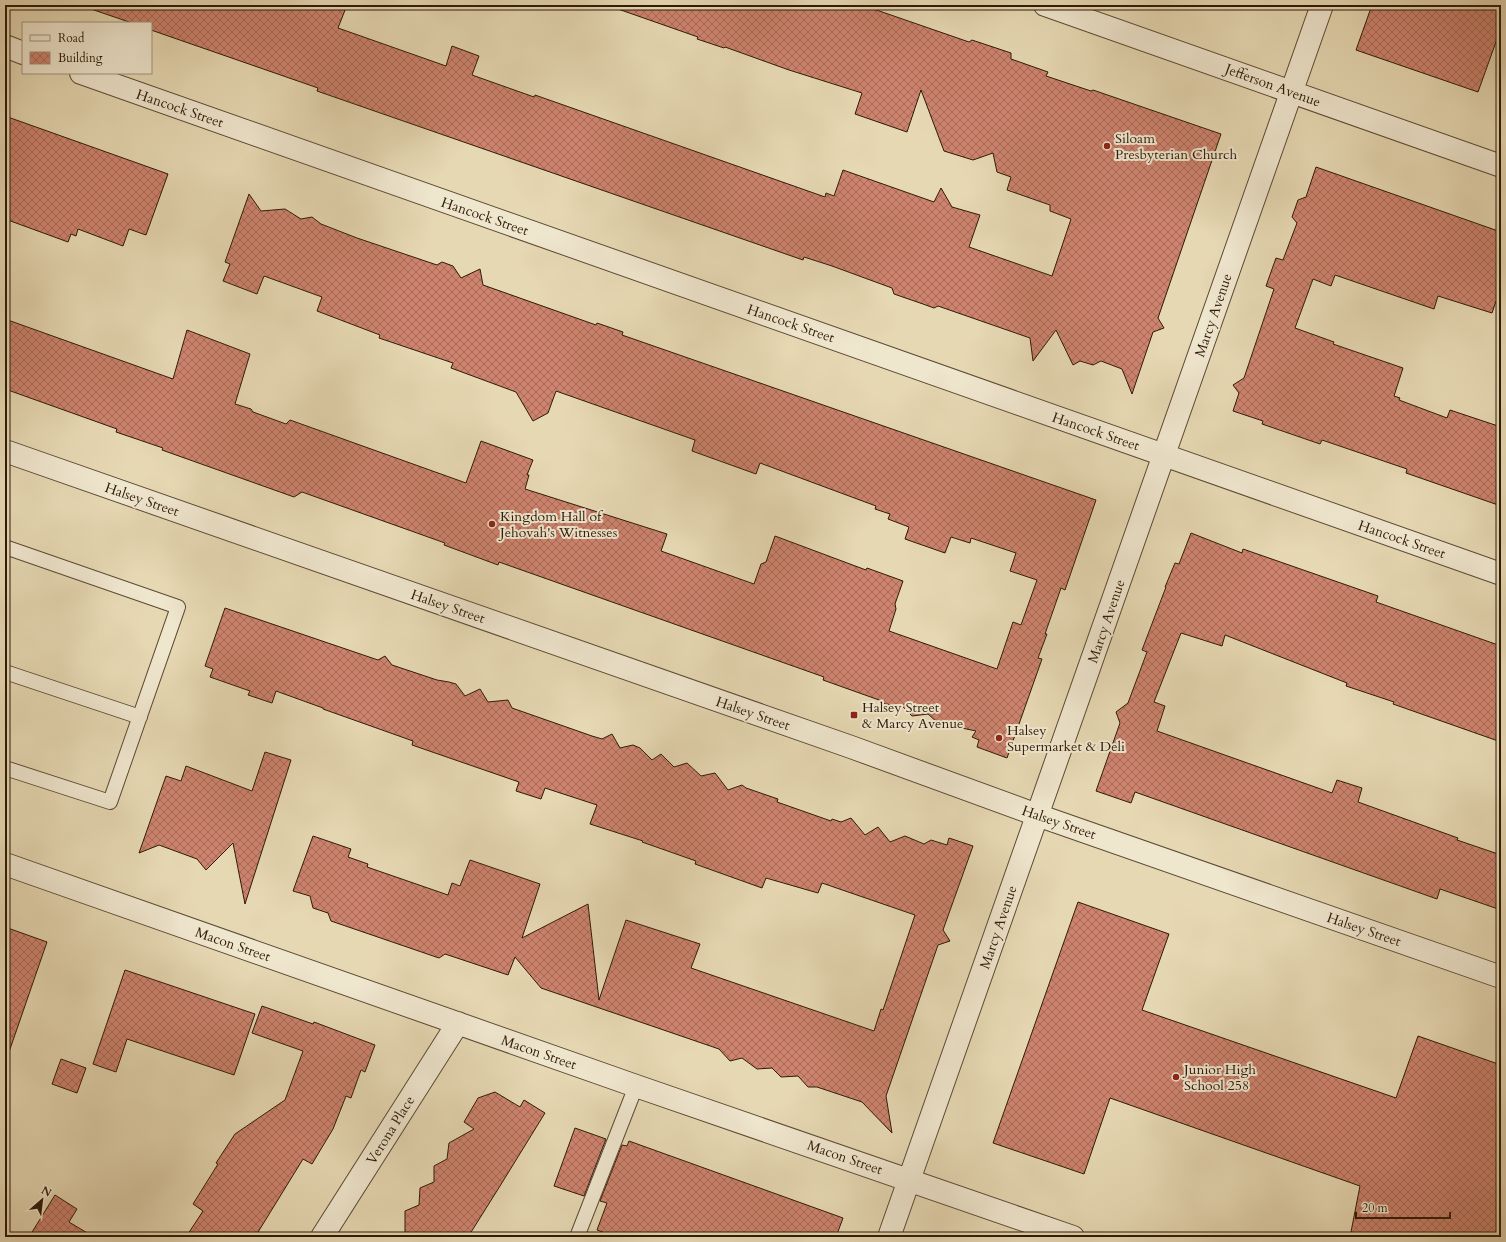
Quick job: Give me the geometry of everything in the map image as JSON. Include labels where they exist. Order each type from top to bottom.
[{"type":"street","name":"Jefferson Avenue","points":[[1045,5],[1501,166]]},
{"type":"street","name":"Marcy Avenue","points":[[889,1237],[1322,5]]},
{"type":"street","points":[[5,46],[22,53]]},
{"type":"street","name":"Hancock Street","points":[[84,74],[1501,574]]},
{"type":"street","name":"Halsey Street","points":[[5,451],[828,739],[1037,815],[1501,977]]},
{"type":"street","name":"Macon Street","points":[[5,864],[636,1086],[909,1179],[1073,1237]]},
{"type":"street","name":"Verona Place","points":[[322,1237],[458,1023]]},
{"type":"lane","points":[[5,547],[178,607],[110,802],[5,768]]},
{"type":"lane","points":[[5,672],[140,717]]},
{"type":"lane","points":[[577,1237],[636,1086]]},
{"type":"building","points":[[92,5],[347,5],[338,28],[446,66],[452,46],[479,56],[472,75],[534,97],[535,95],[825,197],[826,193],[834,196],[843,170],[934,202],[941,188],[952,207],[980,215],[969,247],[1052,276],[1071,219],[1050,211],[1050,205],[1007,190],[1011,177],[997,172],[993,153],[973,160],[944,151],[921,90],[907,132],[855,114],[862,93],[697,39],[698,37],[618,9],[619,5],[862,5],[969,42],[972,40],[1011,53],[1011,59],[1048,72],[1046,76],[1091,91],[1093,90],[1221,134],[1158,318],[1164,328],[1153,332],[1132,394],[1122,369],[1101,361],[1093,365],[1080,361],[1073,365],[1056,330],[1033,361],[1030,338],[938,306],[934,308],[894,294],[892,288],[832,266],[804,257],[803,260],[317,91],[318,88],[152,30],[152,22],[129,22],[91,9]]},
{"type":"building","points":[[1372,5],[1488,5],[1501,9],[1501,28],[1478,92],[1356,50]]},
{"type":"building","points":[[5,116],[168,174],[146,235],[129,229],[123,246],[78,229],[76,236],[71,234],[68,242],[5,219]]},
{"type":"building","points":[[1316,167],[1501,232],[1501,302],[1496,301],[1492,313],[1438,296],[1434,309],[1335,275],[1331,286],[1313,279],[1295,328],[1334,342],[1333,344],[1403,368],[1394,396],[1400,398],[1399,400],[1447,418],[1450,410],[1501,427],[1501,506],[1406,473],[1407,469],[1322,440],[1320,444],[1262,424],[1263,421],[1233,411],[1239,393],[1233,385],[1244,378],[1274,289],[1266,286],[1276,258],[1283,260],[1297,223],[1292,217],[1298,200],[1306,197]]},
{"type":"building","points":[[249,194],[261,211],[285,209],[301,219],[312,217],[321,224],[357,238],[437,265],[442,262],[453,266],[461,278],[480,269],[483,285],[596,325],[597,323],[623,332],[622,335],[1096,500],[1065,590],[1061,588],[1045,634],[1047,634],[1038,658],[1042,659],[1007,758],[977,747],[979,740],[972,737],[976,731],[938,723],[928,714],[912,716],[902,706],[885,704],[879,700],[823,680],[824,677],[499,562],[498,565],[444,545],[445,543],[302,492],[294,497],[162,450],[163,448],[116,432],[117,429],[5,389],[5,319],[173,379],[187,330],[250,354],[235,404],[251,409],[253,412],[286,424],[290,420],[466,483],[481,441],[533,460],[527,475],[529,475],[525,489],[667,534],[661,551],[754,584],[761,564],[766,562],[775,536],[866,570],[867,568],[903,581],[895,604],[896,609],[889,631],[997,669],[1013,622],[1021,625],[1037,580],[1010,571],[1016,553],[971,538],[970,543],[951,537],[945,553],[905,539],[909,527],[888,519],[890,514],[875,509],[876,506],[760,463],[756,474],[692,451],[695,440],[556,391],[548,413],[533,421],[516,392],[451,368],[453,363],[379,338],[380,335],[317,311],[322,297],[264,276],[257,294],[223,281],[230,264],[225,262]]},
{"type":"building","points":[[1191,533],[1242,553],[1243,549],[1378,596],[1376,602],[1501,646],[1501,742],[1393,704],[1394,702],[1346,686],[1347,683],[1225,635],[1222,646],[1181,633],[1154,702],[1165,706],[1157,731],[1332,793],[1337,780],[1362,788],[1358,802],[1458,838],[1457,840],[1501,855],[1501,910],[1440,889],[1437,899],[1135,792],[1131,803],[1096,791],[1120,723],[1116,712],[1128,703],[1147,652],[1142,650],[1165,587],[1175,563],[1179,564]]},
{"type":"building","points":[[225,608],[378,660],[385,656],[392,665],[437,680],[456,684],[465,696],[480,689],[488,702],[508,700],[512,708],[602,739],[612,734],[620,748],[633,745],[640,748],[652,760],[661,754],[674,767],[687,763],[701,776],[715,773],[728,790],[742,785],[746,788],[778,799],[777,802],[831,821],[832,819],[841,822],[851,818],[865,835],[878,827],[890,842],[905,836],[924,844],[931,840],[947,845],[949,838],[973,846],[943,930],[950,941],[938,945],[886,1096],[892,1133],[862,1102],[817,1087],[808,1087],[798,1076],[781,1077],[772,1068],[757,1069],[742,1058],[730,1061],[719,1049],[541,988],[515,957],[508,975],[445,954],[439,958],[331,921],[328,913],[313,908],[310,896],[293,891],[313,836],[351,849],[348,857],[368,864],[367,867],[448,895],[452,883],[460,886],[470,860],[540,884],[522,938],[588,904],[599,1000],[626,920],[700,944],[691,968],[874,1031],[881,1009],[883,1010],[915,915],[822,883],[818,893],[766,878],[762,888],[695,864],[696,861],[642,842],[643,841],[590,824],[597,805],[545,788],[541,799],[516,791],[519,782],[412,745],[413,741],[276,691],[272,703],[248,695],[250,691],[210,677],[213,669],[205,666]]},
{"type":"building","points":[[265,752],[291,760],[245,904],[233,843],[206,870],[197,859],[159,845],[139,853],[166,776],[181,781],[186,766],[252,791]]},
{"type":"building","name":"Junior High School 258","points":[[1078,902],[1169,934],[1142,1010],[1396,1098],[1418,1036],[1501,1065],[1501,1237],[1350,1237],[1360,1186],[1110,1098],[1084,1174],[993,1143]]},
{"type":"building","points":[[5,927],[47,942],[9,1052],[5,1051]]},
{"type":"building","points":[[125,970],[255,1014],[234,1075],[127,1039],[116,1072],[93,1064]]},
{"type":"building","points":[[262,1006],[313,1024],[314,1022],[375,1045],[365,1072],[361,1070],[351,1098],[346,1096],[333,1129],[312,1164],[303,1159],[255,1237],[186,1237],[203,1211],[193,1204],[218,1164],[216,1163],[235,1134],[285,1100],[303,1051],[252,1033]]},
{"type":"building","points":[[61,1059],[86,1068],[77,1093],[52,1084]]},
{"type":"building","points":[[495,1092],[520,1107],[524,1100],[545,1113],[468,1237],[405,1237],[405,1211],[419,1205],[420,1188],[434,1182],[434,1166],[447,1159],[449,1143],[474,1129],[464,1122],[478,1098]]},
{"type":"building","points":[[575,1128],[606,1139],[584,1196],[554,1186]]},
{"type":"building","points":[[629,1141],[843,1218],[836,1237],[617,1237],[597,1230],[607,1203],[600,1201],[622,1145],[627,1146]]},
{"type":"building","points":[[55,1195],[77,1209],[69,1222],[94,1237],[29,1237]]},
{"type":"place","name":"Siloam Presbyterian Church","points":[[1107,146]]},
{"type":"place","name":"Kingdom Hall of Jehovah's Witnesses","points":[[492,524]]},
{"type":"place","name":"Halsey Street & Marcy Avenue","points":[[854,715]]},
{"type":"place","name":"Halsey Supermarket & Deli","points":[[999,738]]},
{"type":"place","name":"Junior High School 258","points":[[1176,1077]]}]
